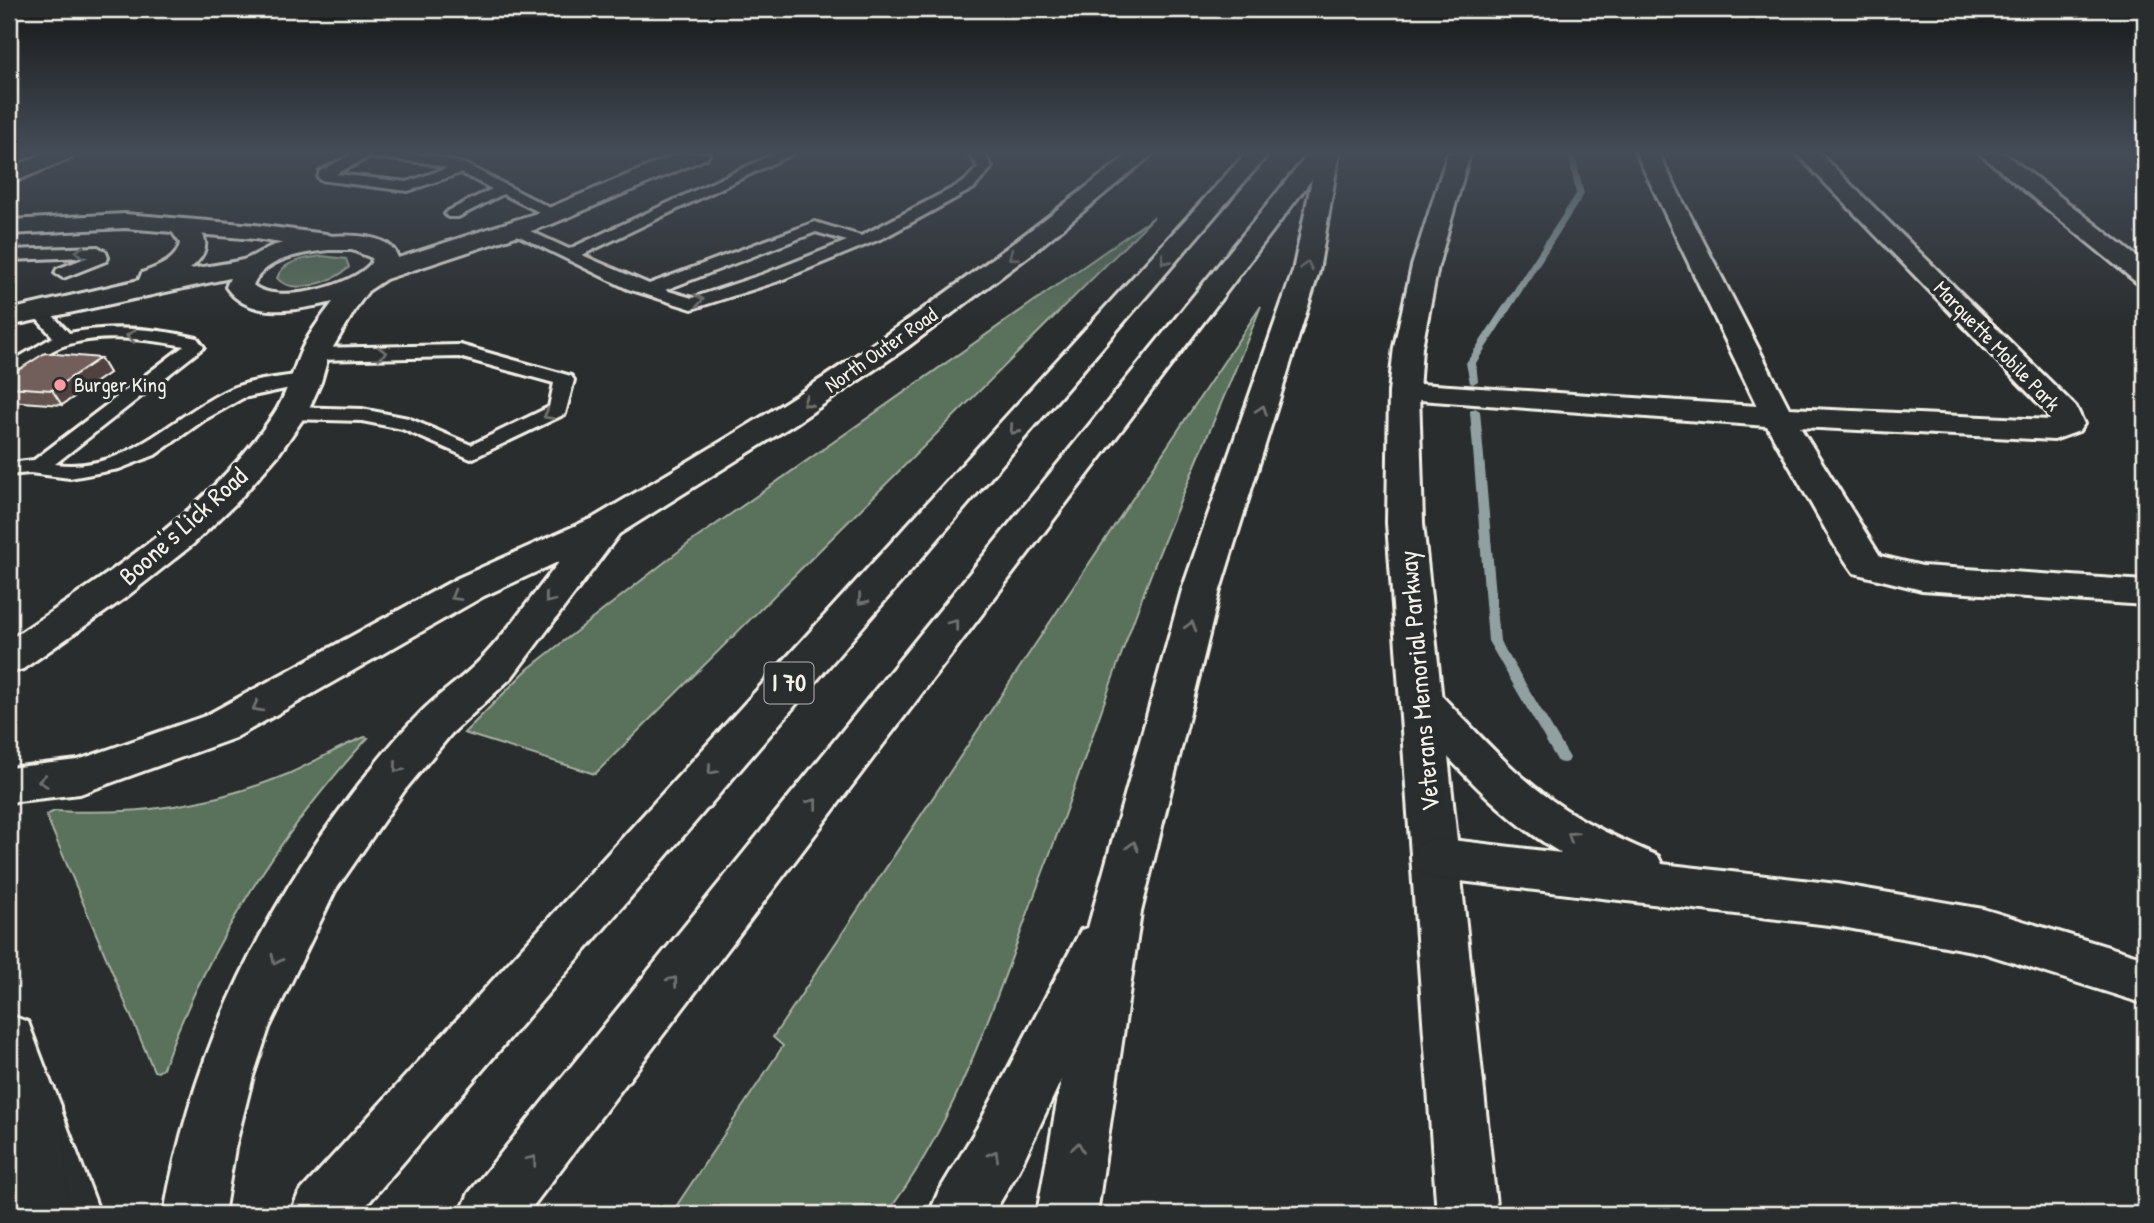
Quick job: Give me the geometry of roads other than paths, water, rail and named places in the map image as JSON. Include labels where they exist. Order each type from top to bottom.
[{"type":"main road","points":[[93,299],[254,297],[303,300],[563,210]]},
{"type":"main road","name":"North Outer Road","points":[[606,526],[809,401],[1024,248],[1072,210]]},
{"type":"main road","name":"I 70","points":[[320,1214],[1208,210]]},
{"type":"main road","points":[[490,1214],[1275,210]]},
{"type":"main road","points":[[1067,1214],[1116,912],[1201,590],[1306,271],[1317,210]]},
{"type":"main road","name":"Veterans Memorial Parkway","points":[[1441,210],[1424,267],[1408,347],[1404,391],[1405,523],[1467,1214]]},
{"type":"main road","points":[[1675,210],[1778,417],[1853,546],[1867,565],[1922,578],[2145,593]]},
{"type":"main road","name":"Marquette Mobile Park","points":[[1404,391],[1778,417],[2054,430],[2068,424],[2060,407],[1864,210]]},
{"type":"main road","points":[[2062,210],[2145,276]]},
{"type":"main road","points":[[9,227],[125,221],[255,232],[326,242],[370,244],[503,232]]},
{"type":"main road","points":[[93,299],[162,275],[178,265],[190,254],[194,243],[192,235],[180,226]]},
{"type":"main road","points":[[207,228],[254,264]]},
{"type":"main road","points":[[9,318],[254,264],[289,250],[326,242]]},
{"type":"main road","points":[[367,279],[384,264],[386,255],[370,244]]},
{"type":"main road","points":[[254,264],[240,280],[239,287],[254,297],[303,349]]},
{"type":"main road","name":"Boone's Lick Road","points":[[9,659],[113,589],[179,537],[224,496],[266,448],[291,413],[303,349],[367,279]]},
{"type":"main road","points":[[9,785],[80,776],[220,727],[471,587],[606,526]]},
{"type":"main road","points":[[194,1214],[206,1148],[225,1076],[244,1024],[317,878],[388,779],[436,723],[498,667],[606,526]]},
{"type":"main road","points":[[1421,701],[1536,813],[1592,849],[1678,886]]},
{"type":"main road","points":[[1435,858],[1837,905],[1983,931],[2145,981]]},
{"type":"main road","points":[[960,1214],[998,1149],[1116,912]]},
{"type":"main road","points":[[9,1040],[69,1214]]},
{"type":"main road","points":[[33,1106],[39,1214]]},
{"type":"lane","points":[[453,214],[461,210]]},
{"type":"lane","points":[[546,210],[554,214]]},
{"type":"lane","points":[[569,255],[665,210]]},
{"type":"lane","points":[[503,232],[569,255],[642,288],[692,304],[770,278],[862,241],[921,210]]},
{"type":"lane","points":[[13,255],[64,224]]},
{"type":"lane","points":[[642,288],[815,228],[862,241]]},
{"type":"lane","points":[[13,255],[98,252],[100,258],[63,272]]},
{"type":"lane","points":[[39,311],[64,339]]},
{"type":"lane","points":[[9,372],[64,339],[105,334],[191,342],[195,347],[41,464],[19,468]]},
{"type":"lane","points":[[19,468],[71,472],[112,465],[148,451],[197,416],[303,349],[460,351],[564,380],[558,410],[471,453],[408,424],[362,415],[291,413]]},
{"type":"waterway","points":[[1473,381],[1471,363],[1570,210]]},
{"type":"waterway","points":[[1475,411],[1494,641],[1563,758]]},
{"type":"place","name":"Burger King","points":[[60,385]]}]
